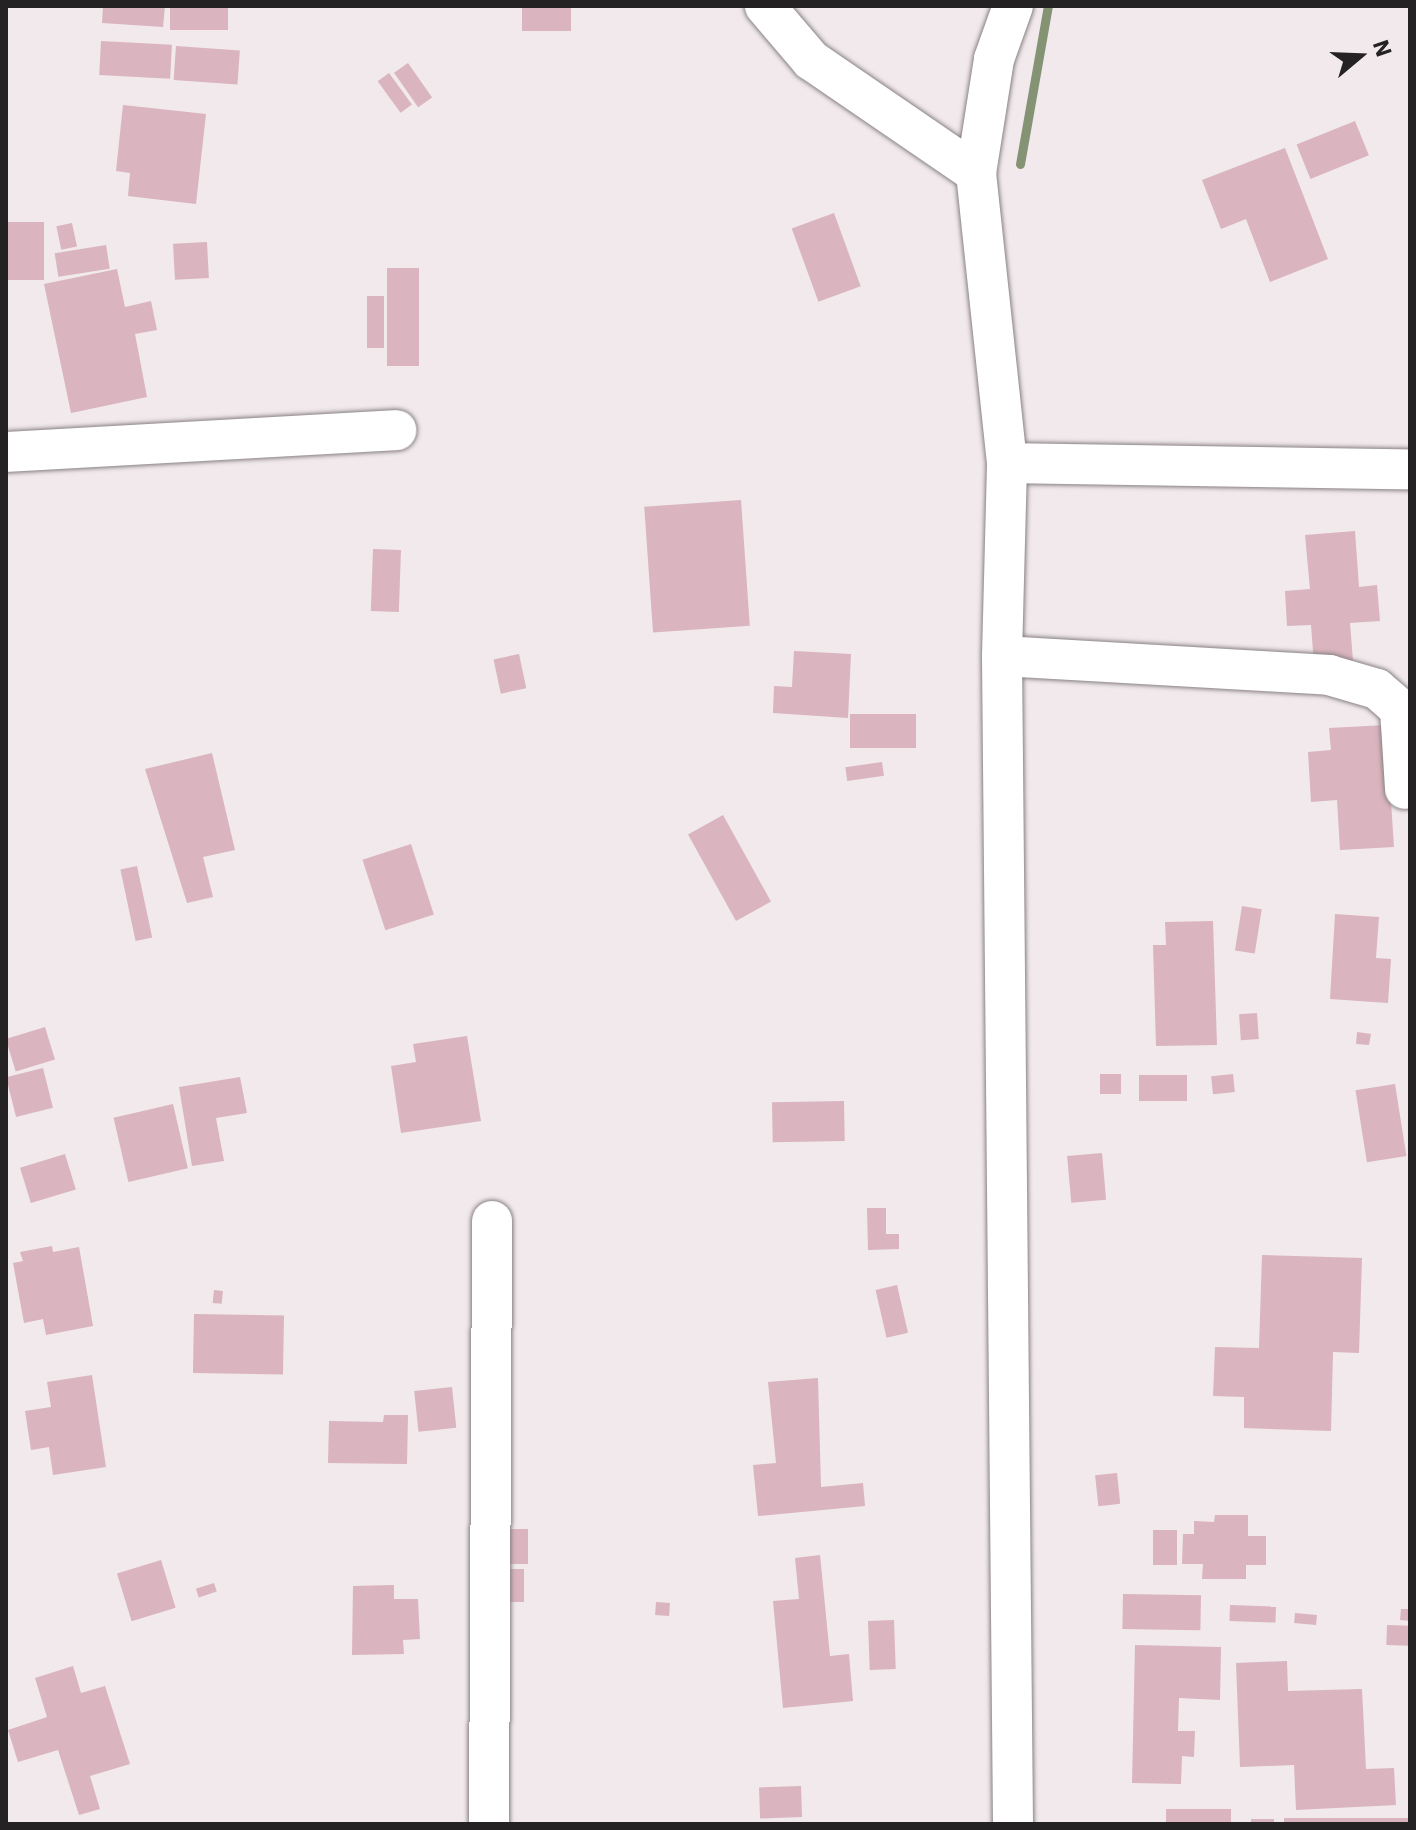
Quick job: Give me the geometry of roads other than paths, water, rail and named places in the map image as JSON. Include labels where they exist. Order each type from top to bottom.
[{"type":"street","points":[[765,6],[811,60],[976,173]]},
{"type":"street","points":[[1013,6],[994,59],[976,173],[1007,463],[1002,656],[1013,1824]]},
{"type":"street","points":[[6,452],[396,430]]},
{"type":"street","points":[[1007,463],[1410,469]]},
{"type":"street","points":[[1002,656],[1329,675],[1377,689],[1400,709],[1405,789]]},
{"type":"street","points":[[489,1824],[492,1221]]},
{"type":"waterway","points":[[1020,164],[1048,6]]}]
